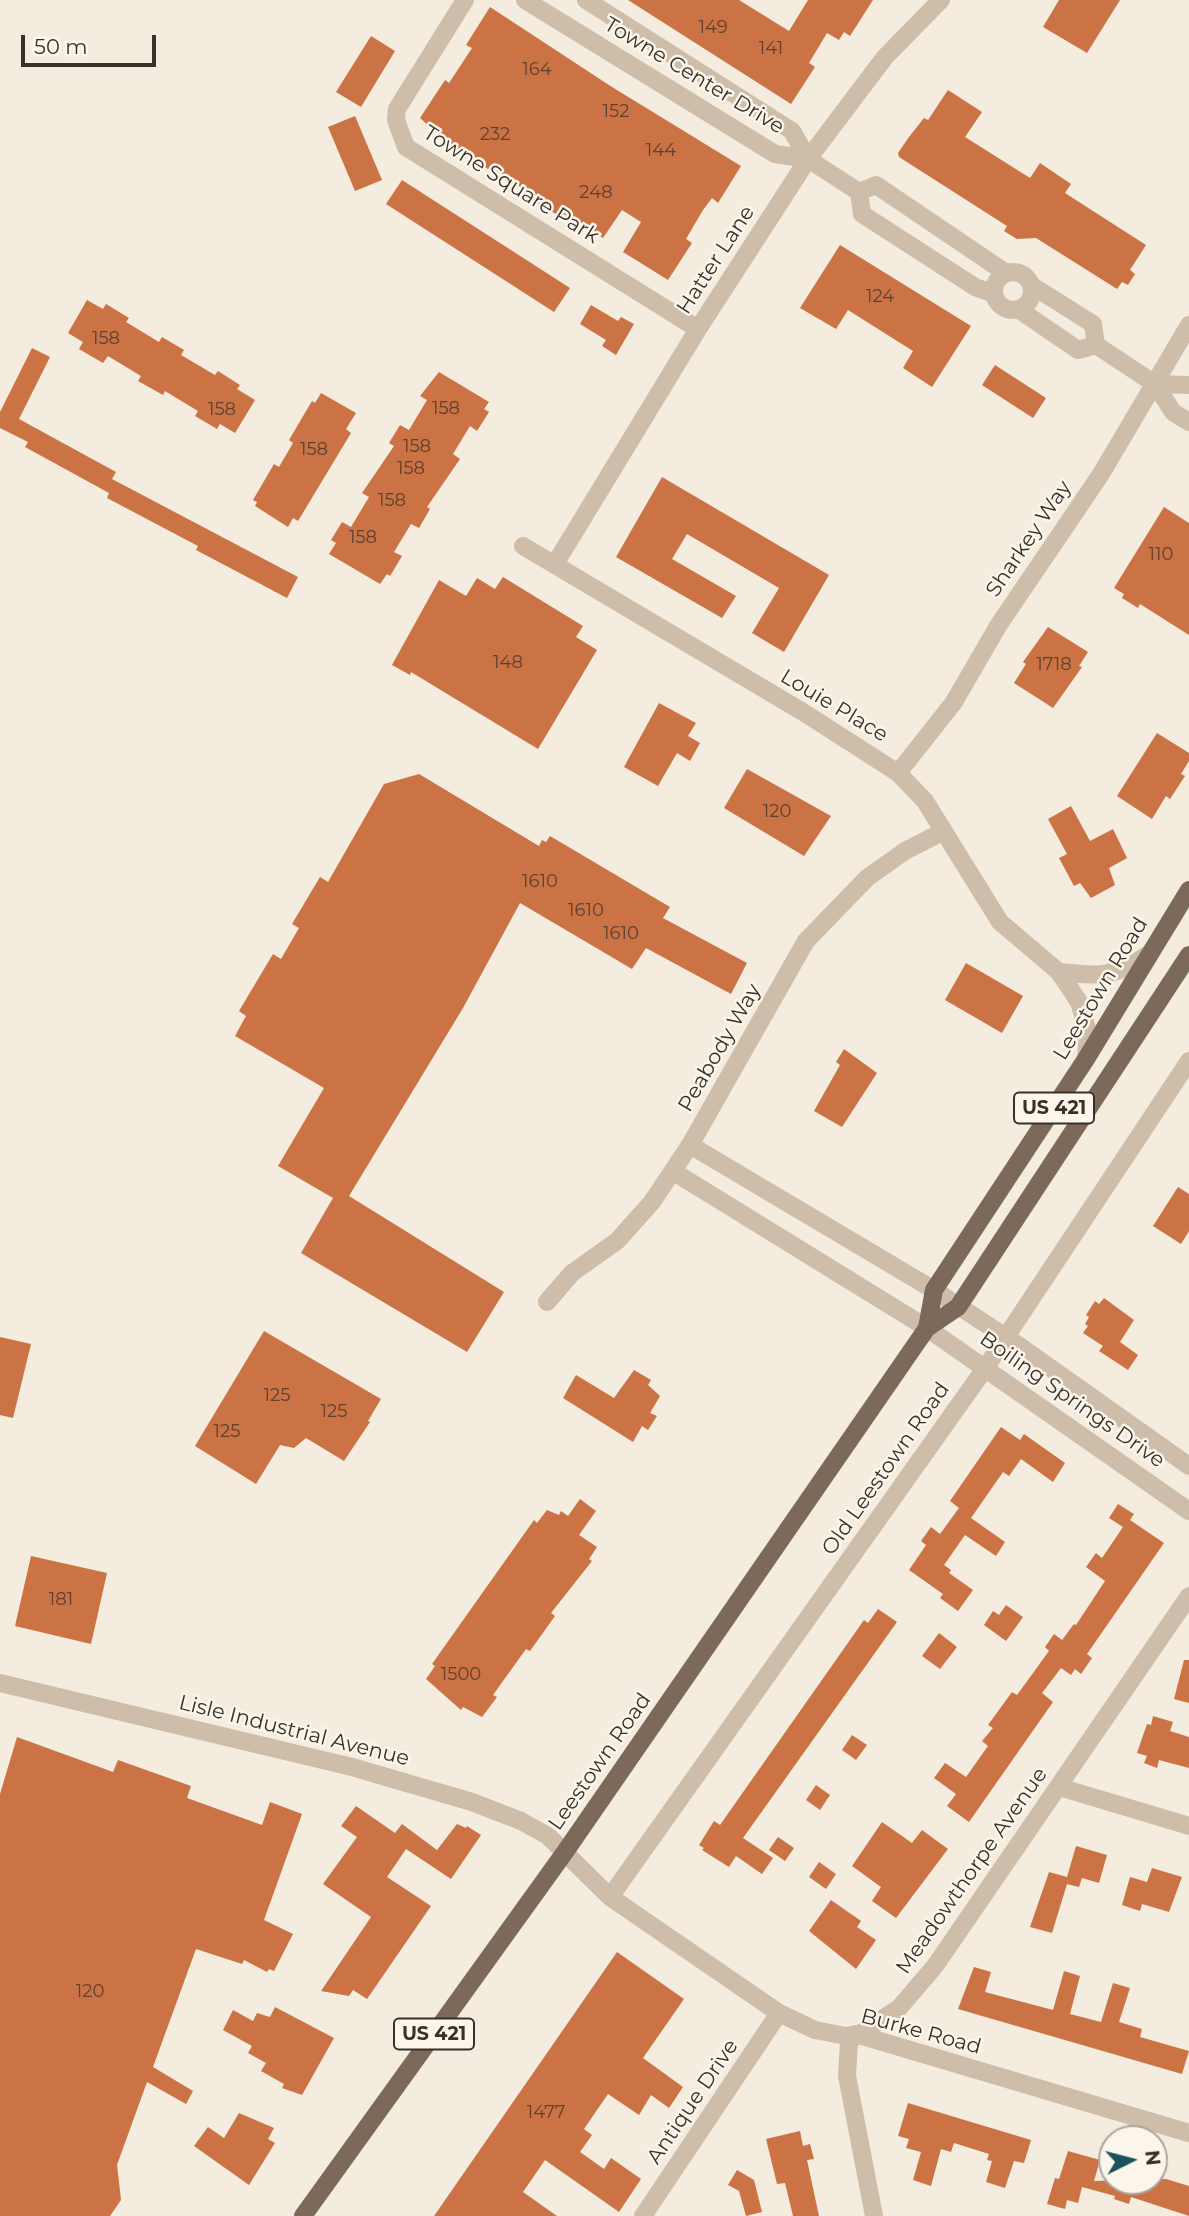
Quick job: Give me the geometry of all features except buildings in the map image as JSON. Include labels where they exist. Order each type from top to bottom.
[{"type":"main road","name":"Leestown Road","points":[[927,1328],[934,1290],[1086,1059],[1189,890]]},
{"type":"main road","name":"Leestown Road","points":[[303,2216],[565,1852],[927,1328],[958,1307],[1189,954]]},
{"type":"street","name":"Towne Square Park","points":[[465,0],[397,109],[396,120],[406,147],[698,329]]},
{"type":"street","name":"Towne Center Drive","points":[[525,0],[775,154],[808,159],[859,192],[876,185],[1006,273]]},
{"type":"street","name":"Towne Center Drive","points":[[586,0],[792,131],[808,159]]},
{"type":"street","name":"Hatter Lane","points":[[555,564],[698,329],[808,159],[885,57],[940,0]]},
{"type":"street","points":[[859,192],[862,214],[975,287],[994,294],[1004,307],[1018,309],[1078,350],[1096,345]]},
{"type":"street","points":[[994,294],[996,281],[1006,273],[1019,273],[1031,285],[1093,324],[1096,345],[1155,384],[1173,412],[1189,422]]},
{"type":"street","points":[[1018,309],[1031,297],[1031,285]]},
{"type":"street","name":"Sharkey Way","points":[[898,773],[954,702],[998,626],[1101,474],[1189,325]]},
{"type":"street","points":[[1155,384],[1189,385]]},
{"type":"street","name":"Louie Place","points":[[523,546],[803,712],[898,773],[925,801],[1000,922],[1059,972],[1079,1002],[1088,1032],[1086,1059]]},
{"type":"street","name":"Peabody Way","points":[[547,1302],[572,1273],[617,1241],[674,1172],[807,941],[867,878],[905,851],[944,831]]},
{"type":"street","points":[[1059,972],[1095,975],[1124,971],[1149,954]]},
{"type":"street","name":"Old Leestown Road","points":[[610,1897],[986,1367],[1189,1061]]},
{"type":"street","name":"Boiling Springs Drive","points":[[690,1145],[934,1290],[1189,1466]]},
{"type":"street","name":"Boiling Springs Drive","points":[[674,1172],[927,1328],[1189,1511]]},
{"type":"street","name":"Meadowthorpe Avenue","points":[[856,2034],[899,2008],[915,1993],[1189,1596]]},
{"type":"street","name":"Lisle Industrial Avenue","points":[[0,1683],[352,1767],[472,1802],[537,1830],[565,1852]]},
{"type":"street","points":[[1059,1787],[1189,1826]]},
{"type":"street","name":"Burke Road","points":[[565,1852],[610,1897],[779,2013],[815,2030],[846,2036],[856,2034],[1189,2133]]},
{"type":"street","name":"Antique Drive","points":[[643,2216],[779,2013]]},
{"type":"street","points":[[856,2034],[849,2040],[846,2049],[847,2076],[874,2216]]}]
